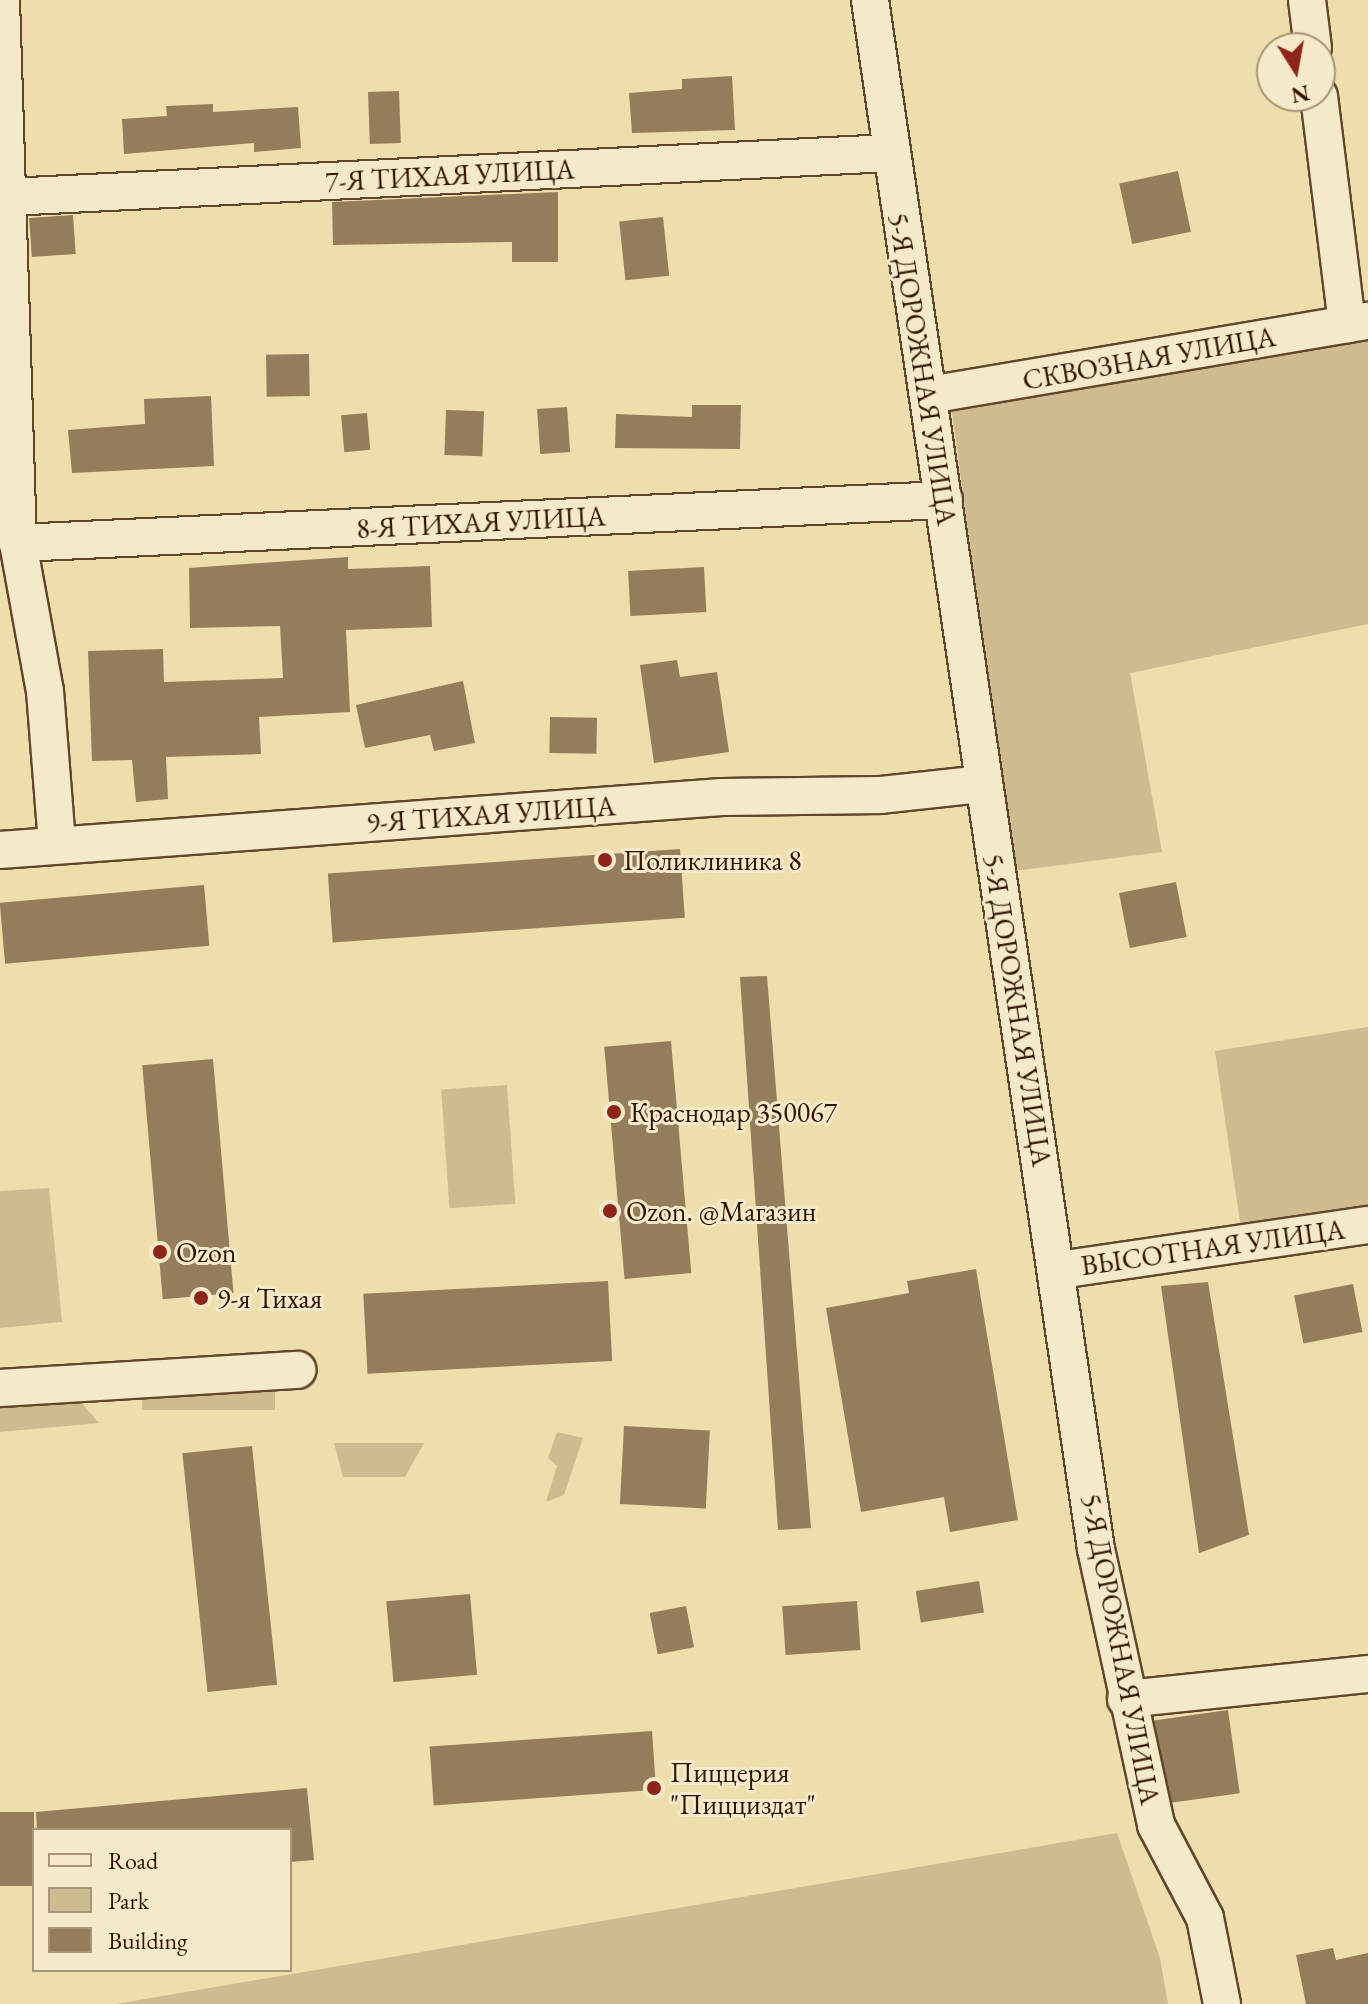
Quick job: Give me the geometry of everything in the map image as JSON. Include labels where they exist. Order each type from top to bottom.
[{"type":"street","points":[[1,0],[18,543],[45,691],[57,843]]},
{"type":"street","name":"5-Я ДОРОЖНАЯ УЛИЦА","points":[[870,0],[983,784],[1059,1270],[1096,1549],[1126,1699],[1156,1825],[1205,1918],[1222,2004]]},
{"type":"street","points":[[1307,0],[1311,32]]},
{"type":"street","points":[[1322,112],[1357,323]]},
{"type":"street","name":"7-Я ТИХАЯ УЛИЦА","points":[[9,197],[890,153]]},
{"type":"street","name":"СКВОЗНАЯ УЛИЦА","points":[[929,395],[1357,323]]},
{"type":"street","name":"8-Я ТИХАЯ УЛИЦА","points":[[18,543],[944,500]]},
{"type":"street","name":"9-Я ТИХАЯ УЛИЦА","points":[[0,850],[57,843],[722,797],[881,795],[983,784]]},
{"type":"street","name":"ВЫСОТНАЯ УЛИЦА","points":[[1059,1270],[1368,1225]]},
{"type":"street","points":[[0,1388],[297,1370]]},
{"type":"street","points":[[1126,1699],[1368,1674]]},
{"type":"green space","points":[[1368,334],[1368,624],[1130,673],[1162,852],[1014,871],[952,412]]},
{"type":"green space","points":[[1368,1027],[1368,1208],[1241,1229],[1215,1051]]},
{"type":"green space","points":[[507,1085],[515,1204],[449,1208],[441,1090]]},
{"type":"green space","points":[[49,1188],[62,1322],[0,1328],[0,1191]]},
{"type":"green space","points":[[142,1387],[275,1387],[275,1410],[142,1410]]},
{"type":"green space","points":[[78,1399],[99,1423],[0,1432],[0,1400]]},
{"type":"green space","points":[[557,1432],[583,1438],[564,1495],[546,1502],[557,1466],[548,1458]]},
{"type":"green space","points":[[334,1443],[424,1443],[405,1477],[343,1477]]},
{"type":"green space","points":[[1117,1833],[1160,1958],[1168,2004],[116,2004]]},
{"type":"building","points":[[732,76],[735,130],[632,133],[629,93],[682,89],[682,79]]},
{"type":"building","points":[[399,91],[401,143],[370,144],[368,92]]},
{"type":"building","points":[[213,104],[213,112],[298,107],[301,148],[254,152],[254,143],[124,154],[122,119],[167,116],[166,106]]},
{"type":"building","points":[[1178,171],[1191,232],[1132,244],[1119,183]]},
{"type":"building","points":[[558,192],[558,262],[512,262],[512,242],[333,245],[332,202]]},
{"type":"building","points":[[73,215],[76,254],[32,257],[29,218]]},
{"type":"building","points":[[663,217],[669,276],[625,280],[619,222]]},
{"type":"building","points":[[309,354],[310,396],[267,397],[266,355]]},
{"type":"building","points":[[211,396],[214,466],[72,473],[68,430],[145,424],[144,399]]},
{"type":"building","points":[[692,405],[741,405],[740,449],[615,448],[616,414],[692,417]]},
{"type":"building","points":[[567,407],[570,452],[540,454],[537,409]]},
{"type":"building","points":[[446,410],[484,411],[482,456],[444,455]]},
{"type":"building","points":[[367,413],[370,450],[344,452],[341,415]]},
{"type":"building","points":[[348,557],[348,569],[430,566],[432,627],[346,630],[350,712],[259,717],[261,754],[166,757],[168,799],[136,802],[132,760],[92,761],[88,651],[163,649],[164,682],[283,678],[280,626],[190,628],[189,568]]},
{"type":"building","points":[[704,567],[706,612],[630,616],[628,571]]},
{"type":"building","points":[[677,660],[680,677],[717,672],[729,752],[654,763],[640,665]]},
{"type":"building","points":[[463,681],[475,743],[434,751],[430,735],[365,748],[356,705]]},
{"type":"building","points":[[550,717],[597,718],[596,754],[549,753]]},
{"type":"building","points":[[680,849],[685,918],[333,942],[328,874]]},
{"type":"building","points":[[1176,882],[1187,937],[1130,948],[1119,893]]},
{"type":"building","points":[[204,885],[209,946],[5,964],[0,903]]},
{"type":"building","points":[[767,976],[811,1528],[778,1530],[740,977]]},
{"type":"building","points":[[671,1041],[691,1273],[625,1279],[604,1047]]},
{"type":"building","points":[[213,1059],[233,1293],[163,1299],[142,1065]]},
{"type":"building","points":[[976,1269],[1018,1520],[950,1532],[944,1497],[861,1512],[826,1308],[909,1293],[907,1281]]},
{"type":"building","points":[[608,1281],[612,1361],[368,1374],[363,1294]]},
{"type":"building","points":[[1208,1282],[1249,1535],[1199,1553],[1161,1286]]},
{"type":"building","points":[[1353,1284],[1362,1332],[1303,1344],[1294,1295]]},
{"type":"building","points":[[624,1426],[710,1431],[706,1508],[620,1504]]},
{"type":"building","points":[[252,1446],[277,1685],[207,1692],[182,1453]]},
{"type":"building","points":[[979,1581],[984,1613],[921,1623],[916,1591]]},
{"type":"building","points":[[470,1594],[477,1675],[393,1682],[386,1601]]},
{"type":"building","points":[[857,1601],[860,1650],[786,1655],[782,1606]]},
{"type":"building","points":[[686,1606],[694,1647],[658,1654],[650,1613]]},
{"type":"building","points":[[1228,1710],[1240,1793],[1165,1804],[1154,1720]]},
{"type":"building","points":[[652,1731],[656,1790],[434,1805],[430,1747]]},
{"type":"building","points":[[307,1788],[314,1860],[292,1862],[292,1828],[37,1828],[36,1812]]},
{"type":"building","points":[[0,1812],[34,1812],[32,1886],[0,1886]]},
{"type":"building","points":[[1333,1948],[1336,1960],[1368,1953],[1368,2004],[1306,2004],[1296,1955]]},
{"type":"place","name":"Поликлиника 8","points":[[605,860]]},
{"type":"place","name":"Краснодар 350067","points":[[614,1112]]},
{"type":"place","name":"Ozon. @Магазин","points":[[610,1211]]},
{"type":"place","name":"Ozon","points":[[160,1252]]},
{"type":"place","name":"9-я Тихая","points":[[201,1298]]},
{"type":"place","name":"Пиццерия \"Пицциздат\"","points":[[654,1788]]}]
